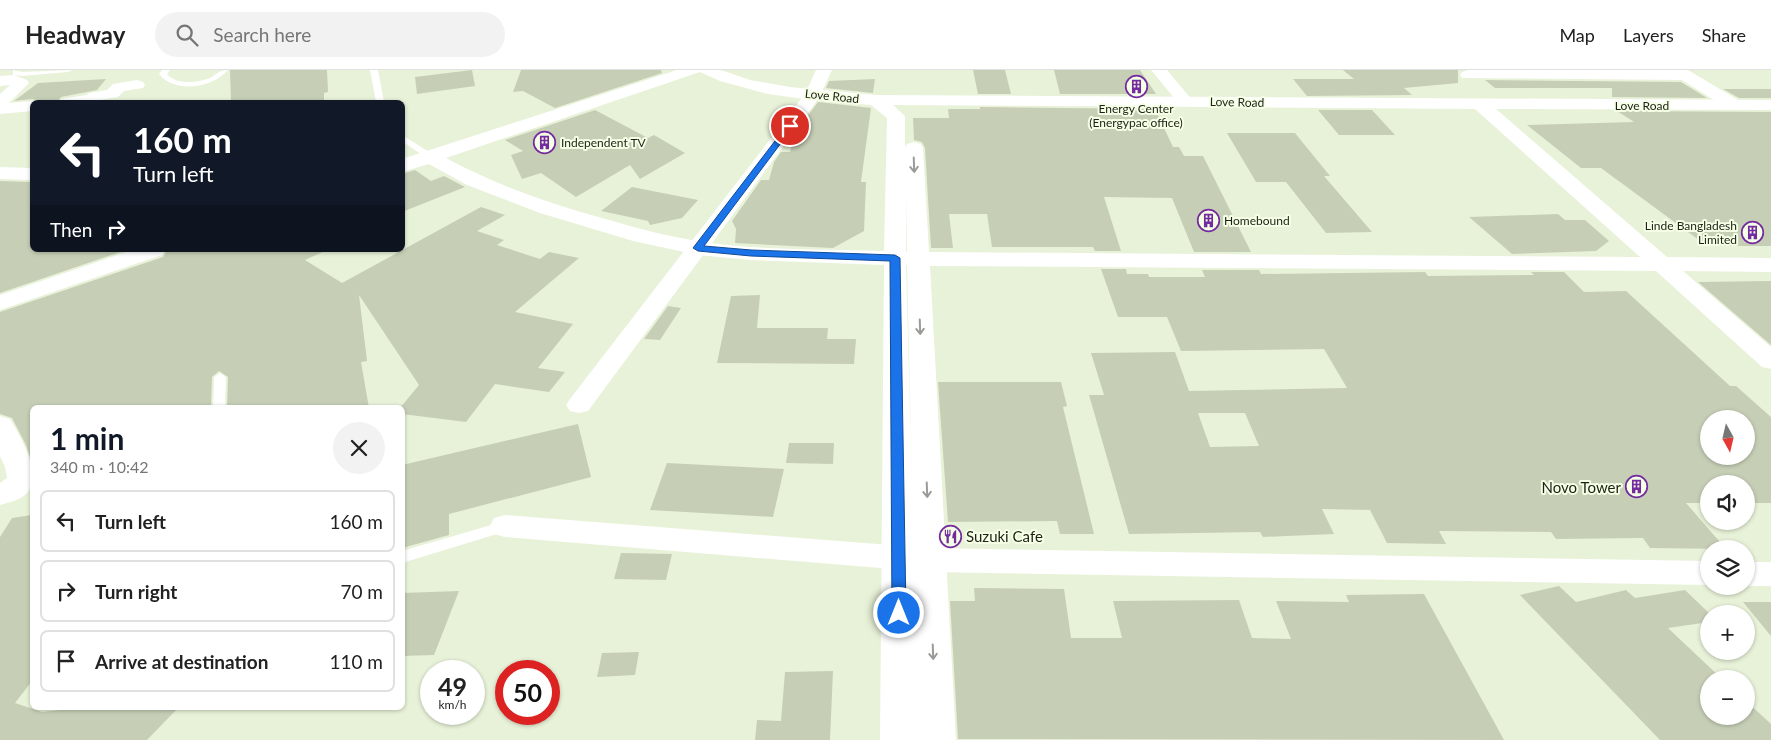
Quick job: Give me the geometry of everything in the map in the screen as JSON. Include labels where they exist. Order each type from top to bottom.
[{"type":"main road","points":[[405,165],[694,70]]},
{"type":"main road","name":"Love Road","points":[[706,70],[740,82],[813,95],[876,100],[913,111],[1184,101],[1771,105]]},
{"type":"main road","points":[[876,100],[913,111],[906,258],[899,559],[899,740]]},
{"type":"main road","points":[[1480,104],[1771,361]]},
{"type":"main road","points":[[431,157],[474,181],[547,209],[633,234],[698,248],[760,253],[906,258],[1771,265]]},
{"type":"main road","points":[[0,303],[148,252]]},
{"type":"main road","points":[[906,258],[929,560],[937,740]]},
{"type":"street","points":[[580,405],[813,95],[824,70]]},
{"type":"street","points":[[1158,70],[1184,101]]},
{"type":"street","points":[[1468,75],[1681,73],[1734,105]]},
{"type":"street","points":[[0,81],[14,80],[21,83],[0,103]]},
{"type":"street","points":[[91,100],[95,96],[112,94],[119,87],[137,84]]},
{"type":"street","points":[[0,109],[30,106]]},
{"type":"street","points":[[0,173],[30,174]]},
{"type":"street","points":[[0,425],[19,467],[21,479],[16,487],[0,495]]},
{"type":"street","points":[[505,526],[899,559],[1700,573]]},
{"type":"street","points":[[1755,574],[1771,574]]},
{"type":"lane","points":[[17,70],[16,73],[22,74],[68,70]]},
{"type":"lane","points":[[166,70],[163,74],[165,78],[188,84],[215,79],[224,70]]},
{"type":"lane","points":[[374,70],[380,100]]},
{"type":"lane","points":[[405,139],[431,157]]},
{"type":"lane","points":[[219,405],[220,377]]},
{"type":"lane","points":[[405,556],[505,526]]},
{"type":"building","points":[[230,70],[327,70],[328,92],[324,93],[324,100],[231,100]]},
{"type":"building","points":[[472,70],[475,86],[417,94],[415,77]]},
{"type":"building","points":[[521,70],[661,70],[662,73],[555,108],[523,91],[513,92]]},
{"type":"building","points":[[973,70],[1005,70],[1011,94],[978,94]]},
{"type":"building","points":[[1054,70],[1140,70],[1156,94],[1060,94]]},
{"type":"building","points":[[1343,70],[1458,70],[1458,83],[1404,88],[1412,95],[1307,96],[1293,79],[1354,79]]},
{"type":"building","points":[[106,79],[97,90],[61,97],[59,100],[32,99],[14,101],[38,83]]},
{"type":"building","points":[[875,79],[873,93],[826,88],[829,81]]},
{"type":"building","points":[[1485,80],[1681,82],[1707,98],[1612,97],[1612,88],[1495,88]]},
{"type":"building","points":[[1723,89],[1771,89],[1771,98],[1739,98]]},
{"type":"building","points":[[818,102],[871,108],[861,182],[866,182],[864,231],[833,248],[735,243],[736,229],[732,221],[761,180],[769,180],[774,162],[781,152],[790,152],[795,133]]},
{"type":"building","points":[[980,107],[1155,109],[1173,147],[1179,147],[1184,156],[1203,156],[1251,252],[1194,252],[1172,198],[1104,197],[1121,251],[1095,251],[1093,247],[992,247],[987,214],[949,214],[953,248],[931,248],[925,148],[922,142],[914,140],[913,118],[949,118],[948,109],[980,109]]},
{"type":"building","points":[[595,110],[648,138],[654,135],[685,153],[640,179],[630,165],[576,197],[541,173],[522,179],[511,155],[523,151],[505,140]]},
{"type":"building","points":[[1318,110],[1372,110],[1395,135],[1339,135]]},
{"type":"building","points":[[1617,111],[1771,112],[1771,246],[1707,246],[1601,168],[1581,168],[1527,125],[1634,122]]},
{"type":"building","points":[[1227,133],[1295,133],[1330,176],[1324,176],[1372,232],[1326,233],[1286,182],[1256,182]]},
{"type":"building","points":[[415,170],[431,181],[444,176],[465,187],[405,211],[405,173]]},
{"type":"building","points":[[0,181],[30,182],[30,252],[120,252],[0,293]]},
{"type":"building","points":[[632,187],[698,200],[682,218],[650,225],[648,221],[601,211]]},
{"type":"building","points":[[481,207],[505,215],[477,231],[504,240],[497,245],[540,259],[549,252],[579,258],[515,312],[573,324],[538,368],[565,372],[549,392],[495,384],[466,422],[405,414],[405,405],[402,405],[419,385],[359,295],[367,361],[361,362],[368,405],[227,405],[228,377],[219,371],[212,377],[211,405],[30,405],[30,457],[12,418],[0,414],[0,312],[163,257],[166,252],[323,252],[305,260],[342,283],[399,252],[405,252],[405,249]]},
{"type":"building","points":[[1558,214],[1565,220],[1585,220],[1609,241],[1596,251],[1512,254],[1469,217]]},
{"type":"building","points":[[1101,269],[1126,269],[1127,274],[1148,274],[1149,277],[1205,277],[1202,270],[1259,270],[1261,274],[1425,272],[1428,276],[1534,275],[1531,272],[1564,272],[1584,292],[1626,291],[1730,386],[1736,386],[1771,417],[1771,503],[1755,503],[1755,475],[1700,475],[1700,503],[1686,503],[1700,519],[1700,530],[1709,530],[1718,540],[1700,540],[1700,549],[1650,548],[1643,538],[1556,539],[1551,532],[1439,531],[1446,544],[1387,543],[1370,510],[1322,509],[1334,534],[1263,537],[1260,532],[1129,534],[1089,395],[1104,395],[1091,353],[1175,352],[1189,391],[1347,388],[1324,349],[1181,351],[1167,317],[1118,317]],"holes":[[[1198,413],[1245,413],[1259,446],[1210,447]]]},
{"type":"building","points":[[1771,281],[1771,345],[1698,282]]},
{"type":"building","points":[[760,295],[757,328],[828,328],[827,339],[856,339],[854,364],[717,363],[731,296]]},
{"type":"building","points":[[668,306],[681,308],[660,340],[644,339]]},
{"type":"building","points":[[938,382],[1061,382],[1067,406],[1063,407],[1094,534],[1060,534],[1057,521],[948,522]]},
{"type":"building","points":[[578,424],[591,477],[449,514],[449,535],[405,547],[405,464]]},
{"type":"building","points":[[789,443],[834,443],[833,464],[786,463]]},
{"type":"building","points":[[667,463],[784,469],[773,517],[650,510]]},
{"type":"building","points":[[30,515],[30,684],[15,703],[30,708],[30,710],[42,712],[60,710],[176,710],[147,740],[0,740],[0,537],[12,518]]},
{"type":"building","points":[[621,553],[672,554],[666,580],[614,579]]},
{"type":"building","points":[[1559,586],[1576,602],[1626,590],[1635,598],[1685,590],[1701,605],[1700,623],[1668,628],[1712,670],[1700,670],[1700,725],[1755,725],[1755,709],[1771,724],[1771,740],[1660,740],[1520,595]]},
{"type":"building","points":[[974,588],[1064,589],[1071,638],[1122,638],[1113,601],[1239,600],[1252,638],[1291,639],[1276,601],[1349,602],[1346,595],[1424,594],[1504,740],[958,739],[950,601],[975,601]]},
{"type":"building","points":[[459,591],[434,655],[405,656],[405,593]]},
{"type":"building","points":[[1743,602],[1771,602],[1771,636],[1755,617],[1755,605],[1745,605]]},
{"type":"building","points":[[639,652],[635,675],[597,677],[602,653]]},
{"type":"building","points":[[833,671],[830,740],[755,740],[757,720],[781,721],[785,672]]},
{"type":"place","name":"Energy Center (Energypac office)","points":[[1136,87]]},
{"type":"place","name":"Independent TV","points":[[545,142]]},
{"type":"place","name":"Homebound","points":[[1208,220]]},
{"type":"place","name":"Linde Bangladesh Limited","points":[[1753,232]]},
{"type":"place","name":"Novo Tower","points":[[1637,487]]},
{"type":"place","name":"Suzuki Cafe","points":[[950,536]]},
{"type":"route","points":[[790,126],[698,248],[751,253],[895,258],[899,613]]}]
